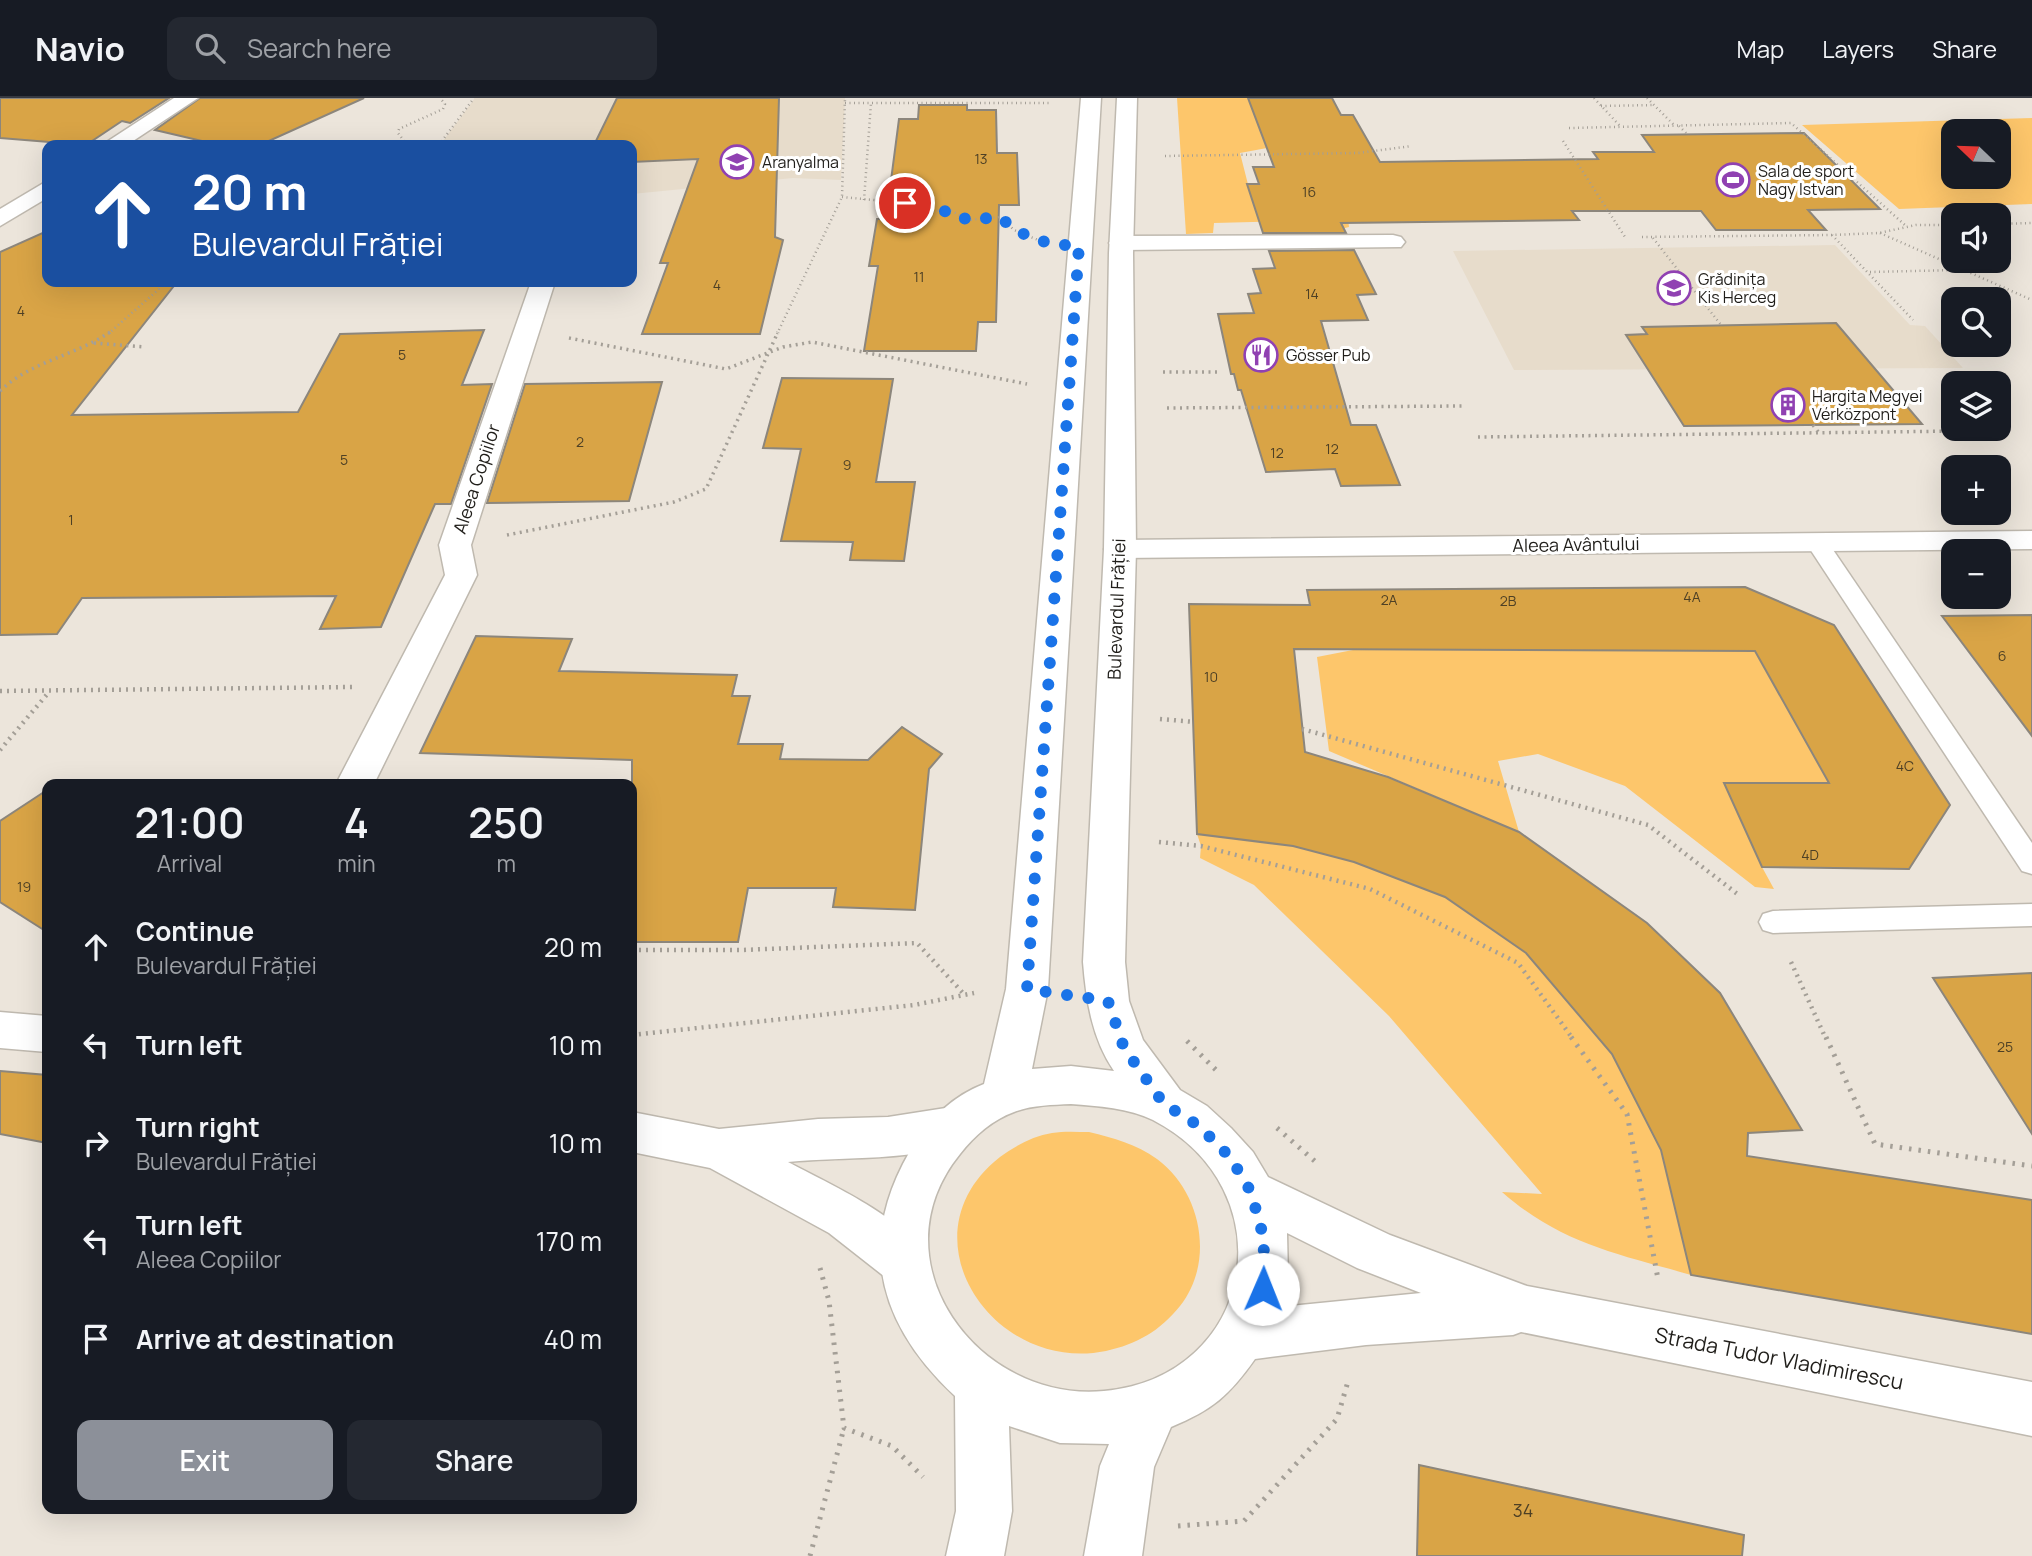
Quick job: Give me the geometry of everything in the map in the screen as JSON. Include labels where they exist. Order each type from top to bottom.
[{"type":"main road","points":[[121,140],[187,98]]},
{"type":"main road","name":"Bulevardul Frăției","points":[[1127,98],[1121,243],[1120,550],[1104,962],[1108,1001],[1124,1048],[1164,1104]]},
{"type":"main road","points":[[1004,1095],[1027,989],[1091,101]]},
{"type":"main road","points":[[0,219],[42,191]]},
{"type":"main road","points":[[1121,243],[1393,242]]},
{"type":"main road","name":"Aleea Copiilor","points":[[358,779],[461,575],[455,545],[541,287]]},
{"type":"main road","name":"Aleea Avântului","points":[[1120,550],[2032,540]]},
{"type":"main road","points":[[0,1030],[42,1034]]},
{"type":"main road","points":[[1071,1085],[1119,1089],[1164,1104],[1199,1126],[1230,1157],[1251,1192],[1264,1239],[1263,1289],[1243,1336],[1206,1381],[1152,1409],[1092,1419],[1057,1415],[1034,1411],[981,1386],[941,1351],[915,1308],[903,1261],[907,1210],[923,1167],[952,1127],[976,1109],[1004,1095],[1037,1086],[1071,1085]]},
{"type":"main road","points":[[637,1133],[719,1149],[818,1139],[888,1138],[952,1127]]},
{"type":"main road","points":[[719,1149],[846,1217],[903,1261]]},
{"type":"main road","name":"Strada Tudor Vladimirescu","points":[[1251,1192],[1374,1252],[1527,1310],[2032,1409]]},
{"type":"main road","name":"Strada Tudor Vladimirescu","points":[[1243,1336],[1366,1321],[1527,1310]]},
{"type":"main road","points":[[980,1534],[981,1386]]},
{"type":"main road","points":[[1115,1543],[1127,1466],[1152,1409]]},
{"type":"lane","points":[[1817,543],[2032,864]]},
{"type":"lane","points":[[1773,922],[2032,915]]},
{"type":"path","points":[[406,140],[398,133],[399,129],[443,109],[445,104],[440,98]]},
{"type":"path","points":[[443,140],[474,98]]},
{"type":"path","points":[[455,545],[674,502],[706,489],[713,479],[767,355],[842,197],[845,98]]},
{"type":"path","points":[[1594,98],[1620,127]]},
{"type":"path","points":[[1647,98],[1688,135]]},
{"type":"path","points":[[845,103],[1091,101]]},
{"type":"path","points":[[864,200],[871,103]]},
{"type":"path","points":[[1601,106],[1654,105]]},
{"type":"path","points":[[1569,128],[1791,123],[1906,226]]},
{"type":"path","points":[[1563,141],[1625,237]]},
{"type":"path","points":[[1125,157],[1358,153],[1412,146]]},
{"type":"path","points":[[842,197],[905,203],[916,212],[950,211],[968,220],[1000,217],[1014,230],[1051,245],[1079,246]]},
{"type":"path","points":[[2011,224],[2032,223]]},
{"type":"path","points":[[1642,237],[1832,235],[1879,233],[1906,226],[1941,225]]},
{"type":"path","points":[[1768,230],[1772,236]]},
{"type":"path","points":[[1879,233],[1941,261]]},
{"type":"path","points":[[1832,235],[1913,320]]},
{"type":"path","points":[[1652,237],[1721,325]]},
{"type":"path","points":[[1870,272],[1941,270]]},
{"type":"path","points":[[1968,273],[2032,300]]},
{"type":"path","points":[[0,391],[10,380],[31,368],[94,343],[133,315],[162,287]]},
{"type":"path","points":[[527,330],[726,369],[801,341],[812,342],[1069,392]]},
{"type":"path","points":[[94,343],[145,347]]},
{"type":"path","points":[[1120,408],[1465,406]]},
{"type":"path","points":[[1813,425],[1819,433]]},
{"type":"path","points":[[1478,438],[1941,431]]},
{"type":"path","points":[[0,691],[364,687]]},
{"type":"path","points":[[0,750],[48,692]]},
{"type":"path","points":[[1302,729],[1648,825],[1773,922],[1875,1144],[2032,1166]]},
{"type":"path","points":[[1108,838],[1201,846],[1370,889],[1518,963],[1627,1114],[1659,1290]]},
{"type":"path","points":[[637,950],[742,950],[917,943],[963,993]]},
{"type":"path","points":[[637,1034],[915,1005],[963,993],[1027,989]]},
{"type":"path","points":[[1182,1035],[1225,1079]]},
{"type":"path","points":[[1271,1122],[1329,1173]]},
{"type":"path","points":[[800,1192],[830,1301],[844,1428],[810,1556]]},
{"type":"path","points":[[1115,1543],[1244,1521],[1337,1419],[1366,1321]]},
{"type":"path","points":[[844,1428],[892,1446],[980,1534]]},
{"type":"shaded area","name":"Aranyalma","points":[[475,98],[845,98],[841,180],[793,178],[637,194],[637,140],[444,140]]},
{"type":"shaded area","points":[[1177,98],[1248,98],[1267,148],[1240,153],[1252,200],[1348,219],[1349,227],[1341,229],[1325,220],[1214,223],[1213,233],[1186,234]]},
{"type":"shaded area","points":[[2032,118],[2032,204],[1941,203],[1941,207],[1899,209],[1802,125],[1941,121],[1941,189],[2011,189],[2011,119],[1999,119]]},
{"type":"shaded area","name":"Grădinița Kis Herceg","points":[[1835,245],[1910,325],[1925,326],[1941,344],[1941,357],[1953,357],[1963,368],[1514,370],[1453,251]]},
{"type":"shaded area","points":[[1358,649],[1755,651],[1829,783],[1762,867],[1774,889],[1755,887],[1625,786],[1538,754],[1498,761],[1519,832],[1329,751],[1317,657]]},
{"type":"shaded area","points":[[1197,834],[1293,846],[1354,862],[1445,897],[1526,953],[1612,1054],[1661,1150],[1691,1275],[1568,1236],[1524,1210],[1502,1192],[1542,1194],[1389,1016],[1254,885],[1200,858],[1201,846]]},
{"type":"shaded area","points":[[1089,1132],[1141,1149],[1172,1173],[1193,1208],[1200,1249],[1198,1269],[1180,1306],[1156,1329],[1128,1345],[1106,1351],[1065,1352],[1027,1341],[996,1320],[973,1292],[960,1259],[958,1223],[971,1189],[1000,1157],[1024,1142],[1045,1134]]},
{"type":"building","points":[[0,98],[169,98],[130,123],[122,121],[94,140],[42,141],[0,138]]},
{"type":"building","points":[[200,98],[364,98],[271,140],[198,140],[155,130]]},
{"type":"building","points":[[617,98],[779,98],[775,237],[783,240],[760,334],[642,334],[668,263],[660,263],[698,159],[637,162],[637,140],[596,140]]},
{"type":"building","points":[[1248,98],[1332,98],[1341,115],[1353,115],[1380,162],[1598,159],[1593,152],[1654,152],[1642,135],[1804,133],[1880,209],[1808,210],[1826,230],[1716,230],[1701,211],[1572,211],[1579,220],[1341,223],[1346,233],[1263,233],[1247,184],[1259,184],[1253,167],[1274,167]]},
{"type":"building","points":[[919,105],[967,105],[967,110],[996,110],[997,153],[1017,153],[1019,205],[999,205],[996,322],[978,322],[976,351],[864,351],[878,266],[869,266],[877,219],[886,219],[899,119],[918,119]]},
{"type":"building","points":[[42,233],[42,287],[173,287],[72,415],[298,412],[340,334],[484,330],[462,385],[492,384],[451,504],[435,504],[381,627],[320,629],[336,596],[82,598],[57,634],[0,635],[0,252]]},
{"type":"building","points":[[1354,250],[1376,294],[1357,295],[1368,320],[1321,321],[1351,425],[1376,425],[1400,485],[1341,486],[1335,469],[1266,472],[1241,390],[1238,390],[1234,374],[1231,374],[1218,314],[1254,313],[1248,294],[1261,293],[1253,269],[1275,268],[1269,251]]},
{"type":"building","points":[[1836,323],[1922,424],[1684,426],[1626,335],[1647,334],[1642,327]]},
{"type":"building","points":[[782,378],[893,379],[876,482],[915,482],[904,561],[850,560],[853,542],[781,541],[801,449],[763,448]]},
{"type":"building","points":[[662,382],[629,501],[487,503],[525,384]]},
{"type":"building","points":[[1745,587],[1834,625],[1950,805],[1909,869],[1762,867],[1724,783],[1829,783],[1755,651],[1294,649],[1305,752],[1388,777],[1519,832],[1647,923],[1720,993],[1802,1130],[1748,1133],[1747,1156],[2032,1200],[2032,1334],[1691,1275],[1661,1150],[1612,1054],[1526,953],[1445,897],[1354,862],[1293,846],[1197,834],[1189,604],[1310,605],[1307,590]]},
{"type":"building","points":[[2032,615],[2032,736],[1942,616]]},
{"type":"building","points":[[476,636],[572,639],[559,671],[737,675],[732,696],[750,696],[738,744],[783,744],[780,759],[868,760],[902,727],[942,754],[929,769],[915,910],[833,907],[836,888],[748,888],[738,942],[637,942],[637,779],[632,779],[632,760],[420,753]]},
{"type":"building","points":[[42,793],[42,929],[0,902],[0,821]]},
{"type":"building","points":[[2032,973],[2032,1134],[1933,978]]},
{"type":"building","points":[[0,1071],[42,1075],[42,1142],[0,1134]]},
{"type":"building","points":[[1419,1465],[1744,1535],[1742,1556],[1417,1556]]},
{"type":"place","name":"Aranyalma","points":[[737,162]]},
{"type":"place","name":"Sala de sport Nagy Istvan","points":[[1733,180]]},
{"type":"place","name":"Grădinița Kis Herceg","points":[[1674,288]]},
{"type":"place","name":"Gösser Pub","points":[[1261,355]]},
{"type":"place","name":"Hargita Megyei Vérközpont","points":[[1788,405]]},
{"type":"route","points":[[905,203],[916,212],[950,211],[968,220],[1000,217],[1014,230],[1051,245],[1079,246],[1027,989],[1108,1001],[1124,1048],[1164,1104],[1199,1126],[1230,1157],[1251,1192],[1264,1239],[1263,1289]]}]
